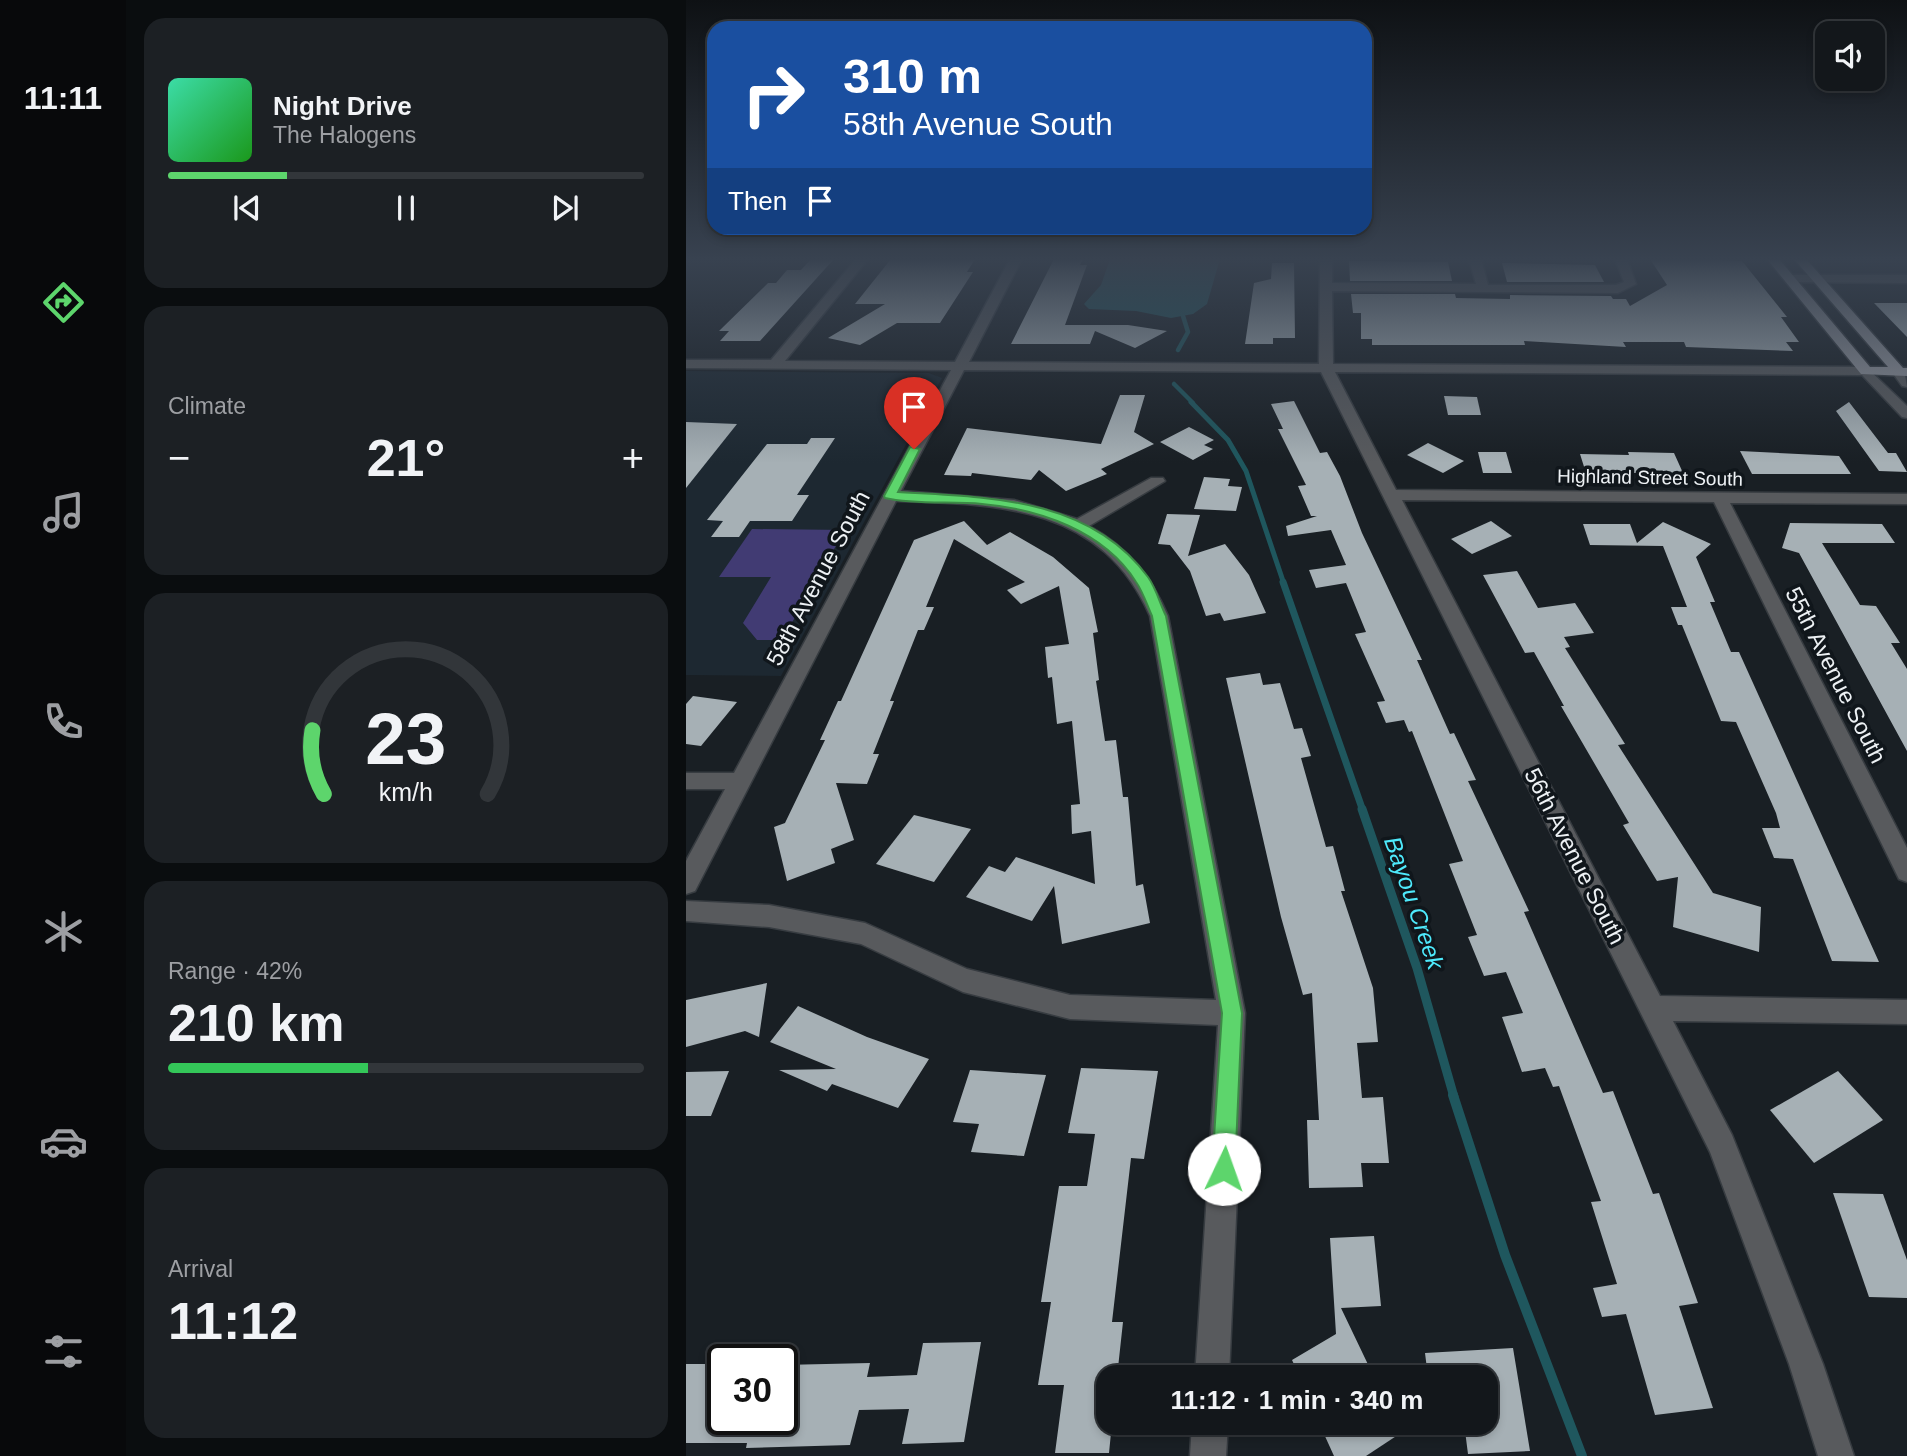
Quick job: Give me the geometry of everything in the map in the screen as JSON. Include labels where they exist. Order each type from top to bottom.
[{"type":"main road","points":[[1830,327],[1866,371],[1904,375]]},
{"type":"main road","points":[[1861,327],[1904,375]]},
{"type":"street","points":[[775,364],[806,327]]},
{"type":"street","name":"58th Avenue South","points":[[686,884],[979,327]]},
{"type":"street","name":"56th Avenue South","points":[[1326,327],[1326,368],[1722,1146],[1806,1364],[1836,1456]]},
{"type":"street","points":[[686,364],[1866,371],[1907,414]]},
{"type":"street","points":[[1080,524],[1157,481]]},
{"type":"street","name":"Highland Street South","points":[[1392,495],[1721,500],[1907,499]]},
{"type":"street","points":[[890,496],[984,500],[1034,509],[1080,524],[1116,552],[1142,580],[1159,616],[1232,1013],[1213,1365]]},
{"type":"street","name":"55th Avenue South","points":[[1721,500],[1907,872]]},
{"type":"street","points":[[686,780],[738,781]]},
{"type":"street","points":[[686,911],[769,916],[865,934],[963,980],[1070,1007],[1232,1013]]},
{"type":"street","points":[[1652,1008],[1907,1012]]},
{"type":"street","points":[[1208,1456],[1209,1435]]},
{"type":"shaded area","points":[[686,371],[929,373],[942,378],[781,676],[686,675]]},
{"type":"shaded area","points":[[752,529],[845,530],[782,640],[757,640],[743,623],[771,577],[719,577]]},
{"type":"building","points":[[723,327],[773,327],[760,341],[720,341],[729,331],[719,331]]},
{"type":"building","points":[[847,327],[890,327],[860,345],[828,338]]},
{"type":"building","points":[[1020,327],[1141,327],[1167,331],[1135,348],[1095,331],[1090,344],[1011,344]]},
{"type":"building","points":[[1248,327],[1295,327],[1295,338],[1273,338],[1273,344],[1245,344]]},
{"type":"building","points":[[1361,327],[1788,327],[1799,342],[1786,342],[1793,351],[1686,347],[1684,342],[1623,342],[1626,347],[1524,341],[1525,345],[1372,345],[1372,339],[1361,339]]},
{"type":"building","points":[[1897,327],[1907,327],[1907,337]]},
{"type":"building","points":[[1120,395],[1145,395],[1134,432],[1154,444],[1101,469],[1107,474],[1066,491],[1039,470],[1031,480],[972,473],[971,476],[944,475],[967,428],[1101,444]]},
{"type":"building","points":[[1444,396],[1477,397],[1481,415],[1448,415]]},
{"type":"building","points":[[1294,401],[1320,453],[1327,452],[1340,476],[1362,533],[1422,660],[1417,660],[1450,734],[1454,733],[1476,780],[1468,781],[1529,911],[1524,912],[1603,1093],[1613,1091],[1653,1194],[1659,1193],[1698,1303],[1679,1306],[1713,1408],[1655,1415],[1626,1314],[1602,1317],[1593,1288],[1617,1284],[1591,1202],[1601,1201],[1559,1086],[1553,1087],[1545,1068],[1522,1072],[1502,1017],[1523,1013],[1506,972],[1484,976],[1468,937],[1477,935],[1449,864],[1463,861],[1412,731],[1409,732],[1404,720],[1386,723],[1377,702],[1385,701],[1355,634],[1366,632],[1346,583],[1316,588],[1309,570],[1346,565],[1331,530],[1288,536],[1286,526],[1317,516],[1311,516],[1298,486],[1306,485],[1278,429],[1283,429],[1271,404]]},
{"type":"building","points":[[1849,402],[1888,453],[1896,453],[1907,472],[1879,471],[1836,411]]},
{"type":"building","points":[[686,422],[737,424],[686,488]]},
{"type":"building","points":[[1189,427],[1214,440],[1204,445],[1213,449],[1193,460],[1160,442]]},
{"type":"building","points":[[811,438],[835,438],[797,495],[809,495],[792,521],[750,521],[739,537],[711,537],[723,521],[707,520],[767,444],[807,444]]},
{"type":"building","points":[[1428,443],[1464,461],[1443,473],[1407,455]]},
{"type":"building","points":[[1740,451],[1839,456],[1851,474],[1752,474]]},
{"type":"building","points":[[1478,452],[1506,452],[1512,473],[1483,473]]},
{"type":"building","points":[[1628,452],[1674,453],[1683,473],[1586,473],[1580,454],[1629,455]]},
{"type":"building","points":[[1204,477],[1230,479],[1228,486],[1242,487],[1236,511],[1194,509]]},
{"type":"building","points":[[1167,514],[1200,515],[1188,556],[1225,544],[1249,575],[1266,613],[1224,621],[1220,613],[1206,616],[1190,571],[1170,545],[1158,544]]},
{"type":"building","points":[[964,521],[987,545],[1010,532],[1053,557],[1089,588],[1098,632],[1093,633],[1099,680],[1096,681],[1105,741],[1116,740],[1123,797],[1128,797],[1136,886],[1143,884],[1150,923],[1062,944],[1054,886],[1032,921],[966,897],[989,866],[1005,872],[1016,857],[1095,884],[1091,831],[1072,834],[1071,805],[1080,804],[1072,721],[1057,724],[1052,677],[1048,678],[1045,647],[1069,644],[1059,586],[1021,604],[1007,590],[1025,582],[954,539],[926,607],[934,607],[924,630],[918,630],[890,701],[894,701],[873,754],[879,754],[867,784],[836,783],[854,840],[831,849],[835,863],[787,881],[774,827],[785,823],[825,740],[820,740],[838,701],[841,701],[914,540]]},
{"type":"building","points":[[1491,521],[1512,536],[1472,554],[1451,539]]},
{"type":"building","points":[[1663,522],[1711,544],[1696,557],[1715,602],[1710,602],[1731,652],[1739,652],[1879,962],[1832,961],[1793,859],[1774,858],[1762,828],[1780,828],[1776,813],[1736,722],[1721,721],[1682,625],[1678,625],[1671,607],[1687,607],[1663,546],[1590,545],[1583,524],[1630,524],[1637,543]]},
{"type":"building","points":[[1790,523],[1882,524],[1895,543],[1822,543],[1860,605],[1876,606],[1900,643],[1891,643],[1907,669],[1907,751],[1799,553],[1782,548]]},
{"type":"building","points":[[1517,571],[1538,608],[1575,603],[1594,633],[1564,637],[1570,647],[1565,648],[1625,744],[1618,745],[1713,893],[1761,907],[1759,952],[1673,927],[1678,877],[1657,881],[1623,825],[1629,823],[1561,706],[1564,706],[1534,652],[1525,653],[1483,575]]},
{"type":"building","points":[[1260,673],[1263,685],[1280,683],[1294,729],[1302,728],[1311,756],[1301,758],[1326,847],[1333,846],[1345,891],[1341,891],[1373,988],[1378,1042],[1357,1043],[1362,1098],[1383,1097],[1389,1163],[1361,1163],[1363,1187],[1309,1188],[1307,1120],[1319,1120],[1312,993],[1303,995],[1281,917],[1226,678]]},
{"type":"building","points":[[693,696],[737,702],[701,746],[686,744],[686,704]]},
{"type":"building","points":[[914,815],[971,829],[934,882],[876,864]]},
{"type":"building","points":[[767,983],[759,1037],[745,1031],[686,1047],[686,1000]]},
{"type":"building","points":[[798,1006],[867,1037],[929,1059],[898,1108],[832,1084],[827,1091],[779,1070],[836,1069],[770,1042]]},
{"type":"building","points":[[1081,1068],[1158,1071],[1144,1159],[1131,1158],[1112,1322],[1123,1322],[1118,1365],[1096,1365],[1096,1435],[1111,1435],[1109,1453],[1055,1453],[1064,1385],[1038,1385],[1051,1302],[1041,1302],[1059,1186],[1087,1186],[1095,1134],[1068,1133]]},
{"type":"building","points":[[970,1070],[1046,1075],[1024,1156],[971,1152],[979,1124],[953,1122]]},
{"type":"building","points":[[729,1071],[711,1116],[686,1116],[686,1072]]},
{"type":"building","points":[[1838,1071],[1883,1120],[1814,1163],[1770,1110]]},
{"type":"building","points":[[1833,1193],[1883,1194],[1907,1260],[1907,1298],[1869,1297]]},
{"type":"building","points":[[1374,1236],[1381,1306],[1341,1308],[1368,1365],[1294,1365],[1292,1360],[1336,1334],[1330,1238]]},
{"type":"building","points":[[981,1342],[964,1442],[902,1444],[909,1409],[859,1410],[850,1445],[746,1448],[747,1443],[686,1443],[686,1364],[707,1364],[707,1435],[798,1435],[798,1365],[870,1363],[867,1377],[917,1375],[923,1343]]},
{"type":"building","points":[[1513,1348],[1530,1451],[1468,1454],[1466,1435],[1498,1435],[1498,1365],[1426,1365],[1425,1353]]},
{"type":"building","points":[[1324,1435],[1398,1435],[1366,1456],[1334,1456]]},
{"type":"waterway","name":"Bayou Creek","points":[[1178,350],[1188,332],[1186,327]]},
{"type":"waterway","name":"Bayou Creek","points":[[1174,384],[1193,403]]},
{"type":"waterway","name":"Bayou Creek","points":[[1191,402],[1228,440],[1246,471],[1284,584]]},
{"type":"waterway","name":"Bayou Creek","points":[[1283,582],[1363,811]]},
{"type":"waterway","name":"Bayou Creek","points":[[1362,809],[1417,968],[1454,1097]]},
{"type":"waterway","name":"Bayou Creek","points":[[1453,1095],[1505,1255],[1582,1456]]},
{"type":"route","points":[[914,449],[890,496],[984,500],[1034,509],[1080,524],[1116,552],[1142,580],[1159,616],[1232,1013],[1224,1169]]}]
